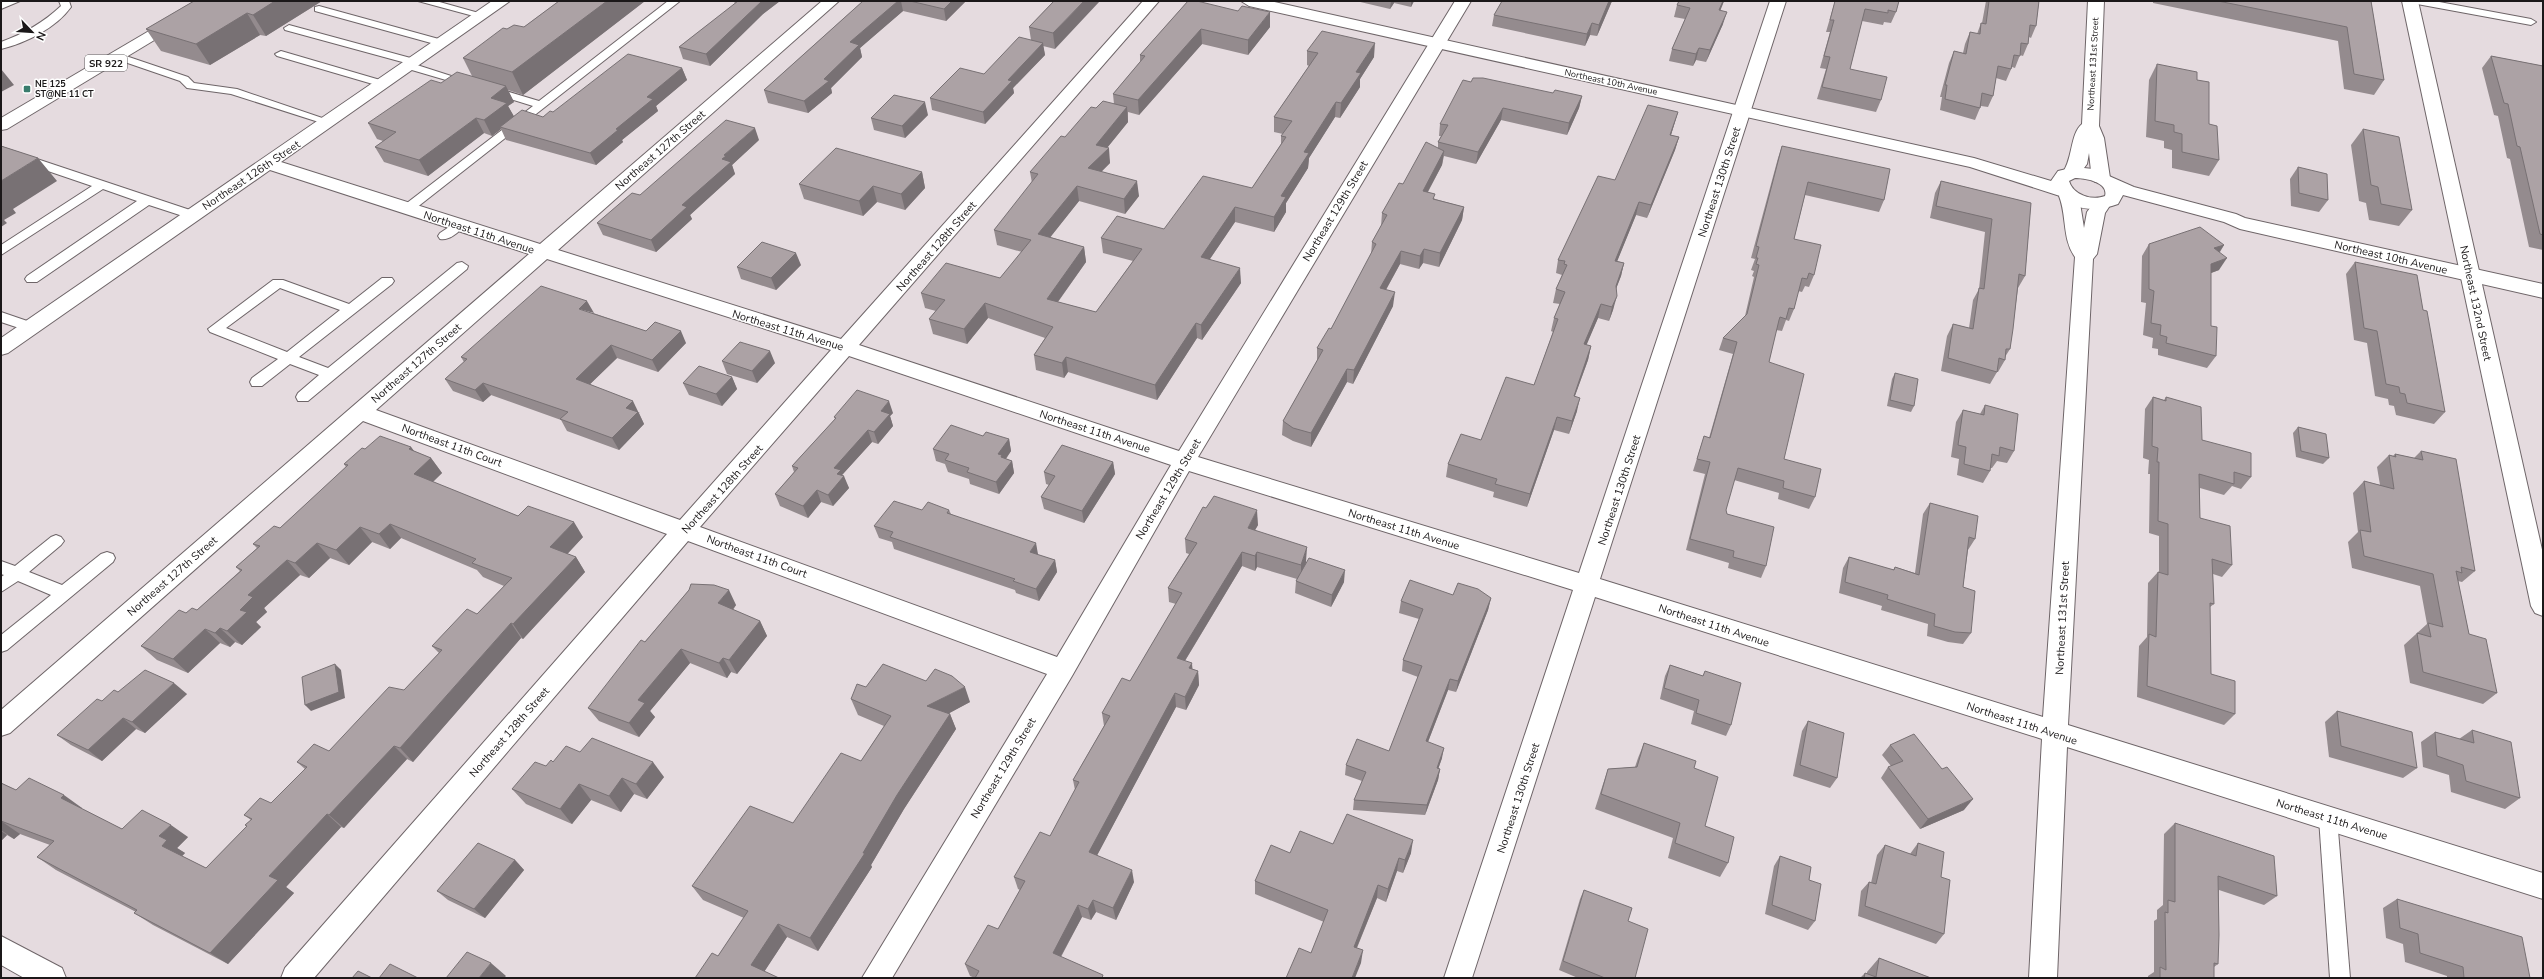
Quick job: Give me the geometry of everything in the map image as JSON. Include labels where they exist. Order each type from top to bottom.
[{"type":"street","name":"SR 922","points":[[1,125],[211,1]]},
{"type":"street","name":"Northeast 126th Street","points":[[1,348],[502,1]]},
{"type":"street","name":"Northeast 127th Street","points":[[1,725],[831,1]]},
{"type":"street","name":"Northeast 128th Street","points":[[295,978],[685,529],[1151,1]]},
{"type":"street","name":"Northeast 10th Avenue","points":[[1249,1],[2066,184]]},
{"type":"street","name":"Northeast 129th Street","points":[[876,978],[1063,669],[1184,461],[1463,1]]},
{"type":"street","name":"Northeast 130th Street","points":[[1458,978],[1588,585],[1778,1]]},
{"type":"street","name":"Northeast 131st Street","points":[[2043,978],[2055,734],[2084,257],[2088,254],[2096,212],[2106,191],[2097,166],[2095,133],[2090,126],[2096,1]]},
{"type":"street","name":"Northeast 132nd Street","points":[[2410,1],[2543,606]]},
{"type":"street","name":"Northeast 131st Street","points":[[2084,257],[2078,251],[2073,206],[2066,184],[2078,164],[2084,131],[2090,126]]},
{"type":"street","name":"Northeast 11th Avenue","points":[[268,164],[407,209],[451,231],[543,253],[846,348],[1184,461],[1588,585],[2055,734],[2543,886]]},
{"type":"street","points":[[2084,172],[2106,191],[2085,203],[2066,184],[2084,172]]},
{"type":"street","name":"Northeast 10th Avenue","points":[[2106,191],[2223,222],[2240,223],[2543,291]]},
{"type":"street","name":"Northeast 11th Court","points":[[360,412],[685,529],[1063,669]]},
{"type":"street","points":[[1,950],[52,978]]},
{"type":"lane","points":[[1,6],[15,1]]},
{"type":"lane","points":[[1,46],[27,36],[49,24],[66,7],[64,1]]},
{"type":"lane","points":[[423,1],[481,16]]},
{"type":"lane","points":[[407,209],[675,1]]},
{"type":"lane","points":[[2417,1],[2531,22]]},
{"type":"lane","points":[[319,9],[442,43]]},
{"type":"lane","points":[[289,28],[542,105]]},
{"type":"lane","points":[[281,54],[383,84]]},
{"type":"lane","points":[[117,56],[184,79],[191,86],[233,91],[328,122]]},
{"type":"lane","points":[[1,151],[192,215]]},
{"type":"lane","points":[[1,251],[101,185]]},
{"type":"lane","points":[[32,279],[147,200]]},
{"type":"lane","points":[[302,397],[462,266]]},
{"type":"lane","points":[[256,382],[387,281]]},
{"type":"lane","points":[[330,374],[286,359],[215,329],[278,283],[350,309]]},
{"type":"lane","points":[[1,317],[31,328]]},
{"type":"lane","points":[[1,586],[56,540]]},
{"type":"lane","points":[[1,645],[107,558]]},
{"type":"lane","points":[[1,566],[16,574],[64,593]]},
{"type":"lane","points":[[2328,818],[2340,978]]},
{"type":"building","points":[[194,1],[275,1],[253,15],[247,13],[196,44],[146,29]]},
{"type":"building","points":[[559,1],[607,1],[512,72],[463,58],[503,28],[507,29],[514,25],[524,27]]},
{"type":"building","points":[[738,1],[762,1],[706,54],[679,47]]},
{"type":"building","points":[[863,1],[898,1],[850,42],[859,45],[824,79],[829,81],[804,101],[764,90]]},
{"type":"building","points":[[910,1],[952,1],[944,9]]},
{"type":"building","points":[[1054,1],[1084,1],[1053,33],[1029,27]]},
{"type":"building","points":[[1188,1],[1197,1],[1238,11],[1242,6],[1270,12],[1248,40],[1201,29],[1138,100],[1113,94],[1145,56],[1140,55]]},
{"type":"building","points":[[1502,1],[1609,1],[1599,25],[1592,23],[1587,34],[1494,15]]},
{"type":"building","points":[[1679,1],[1723,1],[1719,10],[1727,12],[1710,50],[1699,48],[1696,54],[1672,49],[1690,8],[1677,5]]},
{"type":"building","points":[[1835,1],[1899,1],[1896,12],[1888,10],[1888,13],[1865,9],[1850,69],[1887,77],[1881,100],[1822,87],[1830,57],[1824,56],[1834,20],[1830,20]]},
{"type":"building","points":[[1989,1],[2039,1],[2036,26],[2030,25],[2028,44],[2021,43],[2020,56],[2014,55],[2011,69],[1998,66],[1993,96],[1982,93],[1980,108],[1945,99],[1947,85],[1945,85],[1954,51],[1966,54],[1970,32],[1980,34],[1981,23],[1986,24]]},
{"type":"building","points":[[2218,1],[2371,1],[2384,80],[2354,74],[2347,27]]},
{"type":"building","points":[[1322,31],[1375,43],[1356,72],[1361,73],[1341,103],[1336,102],[1304,152],[1309,153],[1281,196],[1286,197],[1274,217],[1235,207],[1201,257],[1240,268],[1201,325],[1196,323],[1155,385],[1066,357],[1062,363],[1034,355],[1053,327],[985,303],[964,329],[929,319],[945,300],[921,293],[946,263],[1000,278],[1031,240],[994,230],[1038,174],[1030,172],[1061,136],[1065,137],[1091,107],[1096,108],[1103,101],[1127,107],[1096,145],[1109,148],[1088,168],[1137,181],[1124,199],[1077,186],[1038,234],[1084,247],[1047,299],[1096,312],[1142,249],[1101,238],[1117,216],[1164,229],[1203,176],[1252,188],[1286,137],[1281,136],[1292,121],[1274,117],[1318,53],[1307,51]]},
{"type":"building","points":[[1019,37],[1043,43],[1008,80],[1012,81],[983,112],[930,98],[960,68],[984,74]]},
{"type":"building","points":[[628,54],[682,68],[647,97],[653,99],[616,129],[618,130],[590,153],[500,127],[522,110],[543,117],[550,111],[553,112]]},
{"type":"building","points":[[2491,56],[2543,66],[2543,235],[2540,234],[2520,147],[2517,146],[2508,104],[2504,103]]},
{"type":"building","points":[[2157,64],[2197,72],[2197,80],[2209,82],[2209,124],[2217,126],[2219,160],[2182,152],[2182,134],[2174,132],[2174,125],[2155,121]]},
{"type":"building","points":[[457,72],[506,86],[491,98],[507,103],[484,120],[476,118],[419,160],[375,147],[396,132],[368,123],[431,80],[441,83]]},
{"type":"building","points":[[1473,78],[1483,78],[1553,93],[1555,90],[1582,96],[1569,123],[1503,108],[1478,152],[1438,142],[1448,125],[1440,124],[1463,80],[1471,82]]},
{"type":"building","points":[[894,95],[925,102],[902,126],[871,118]]},
{"type":"building","points":[[1648,105],[1678,112],[1670,135],[1679,137],[1651,205],[1639,202],[1615,261],[1624,263],[1616,286],[1617,296],[1612,307],[1601,304],[1584,344],[1591,346],[1574,396],[1580,398],[1572,421],[1557,417],[1530,494],[1495,484],[1497,479],[1448,464],[1461,434],[1481,440],[1506,377],[1534,385],[1558,319],[1554,318],[1565,292],[1556,289],[1567,265],[1564,264],[1565,261],[1558,260],[1598,176],[1615,180]]},
{"type":"building","points":[[726,120],[755,128],[724,155],[726,156],[722,159],[731,162],[682,205],[687,207],[651,240],[597,223],[632,193],[640,195]]},
{"type":"building","points":[[2363,129],[2399,137],[2412,210],[2381,204],[2378,187],[2371,185]]},
{"type":"building","points":[[1426,142],[1444,151],[1423,191],[1435,194],[1433,199],[1464,207],[1440,253],[1424,249],[1420,256],[1401,251],[1380,288],[1395,292],[1354,370],[1347,369],[1311,433],[1293,428],[1283,421],[1323,350],[1317,348],[1329,328],[1331,329],[1376,244],[1372,242],[1387,215],[1382,213],[1399,183],[1403,184]]},
{"type":"building","points":[[1,146],[38,158],[1,181]]},
{"type":"building","points":[[1782,146],[1890,169],[1884,200],[1808,182],[1794,239],[1821,245],[1814,275],[1809,273],[1807,279],[1802,278],[1794,309],[1789,308],[1786,319],[1780,317],[1769,362],[1804,374],[1784,459],[1821,469],[1815,497],[1783,488],[1784,481],[1738,468],[1726,510],[1727,514],[1774,527],[1766,566],[1733,557],[1734,551],[1690,539],[1710,462],[1697,459],[1704,436],[1710,438],[1737,342],[1723,338],[1747,314],[1759,265],[1756,264],[1758,258],[1756,258],[1759,247],[1756,246]]},
{"type":"building","points":[[836,148],[922,172],[901,194],[873,186],[859,201],[799,184]]},
{"type":"building","points":[[2298,167],[2327,174],[2328,200],[2299,193]]},
{"type":"building","points":[[1941,181],[2031,203],[2025,276],[2019,274],[2010,349],[2006,349],[2005,360],[1999,358],[1997,372],[1948,358],[1953,324],[1973,329],[1979,288],[1984,289],[1992,219],[1936,206]]},
{"type":"building","points":[[2200,227],[2224,245],[2214,248],[2227,258],[2211,264],[2211,326],[2217,327],[2216,356],[2166,343],[2167,337],[2160,335],[2161,325],[2151,323],[2154,291],[2149,289],[2149,244]]},
{"type":"building","points":[[762,242],[796,253],[771,278],[737,267]]},
{"type":"building","points":[[2355,262],[2417,275],[2423,310],[2427,311],[2445,412],[2407,403],[2405,394],[2400,393],[2399,387],[2386,384],[2377,331],[2364,328]]},
{"type":"building","points":[[541,286],[587,301],[579,309],[646,331],[655,322],[681,331],[652,360],[611,345],[576,379],[633,401],[626,408],[638,412],[612,438],[560,419],[568,412],[483,383],[475,390],[445,379],[467,359],[461,357]]},
{"type":"building","points":[[740,342],[770,351],[752,371],[722,361]]},
{"type":"building","points":[[699,366],[732,377],[716,394],[683,383]]},
{"type":"building","points":[[1895,373],[1918,379],[1914,406],[1890,400]]},
{"type":"building","points":[[857,390],[889,401],[881,411],[890,414],[874,432],[868,430],[834,468],[841,470],[837,474],[844,476],[828,495],[817,490],[803,506],[775,494],[798,468],[792,466],[836,418],[834,417]]},
{"type":"building","points":[[2153,397],[2166,401],[2166,397],[2201,407],[2202,440],[2251,453],[2251,477],[2234,472],[2234,484],[2199,474],[2200,518],[2230,526],[2232,565],[2212,559],[2214,604],[2210,603],[2211,674],[2235,681],[2235,714],[2147,686],[2149,634],[2156,637],[2158,572],[2168,575],[2168,524],[2158,521],[2159,462],[2157,462],[2158,448],[2152,446]]},
{"type":"building","points":[[1985,405],[2018,414],[2014,451],[2000,447],[1999,456],[1992,454],[1990,471],[1964,464],[1966,447],[1958,445],[1963,410],[1984,415]]},
{"type":"building","points":[[951,425],[983,436],[986,432],[1009,439],[998,454],[1002,455],[1001,457],[1012,461],[996,482],[967,472],[969,468],[945,460],[949,454],[933,449]]},
{"type":"building","points":[[2298,427],[2326,434],[2329,458],[2301,451]]},
{"type":"building","points":[[380,436],[411,447],[409,449],[431,458],[414,474],[518,516],[528,506],[574,522],[550,547],[576,557],[513,624],[511,623],[400,748],[394,746],[269,876],[278,880],[210,953],[134,913],[137,910],[37,857],[54,841],[1,821],[1,783],[16,790],[29,778],[64,795],[61,798],[122,829],[142,810],[171,825],[159,836],[167,840],[162,846],[206,868],[247,826],[245,825],[252,819],[244,815],[260,798],[271,803],[307,767],[297,762],[314,744],[329,751],[389,687],[404,690],[442,650],[432,646],[467,609],[477,614],[512,578],[472,563],[476,559],[390,524],[379,534],[360,527],[336,550],[317,543],[295,563],[287,560],[248,595],[253,597],[240,610],[247,612],[227,631],[220,628],[215,633],[205,629],[173,659],[141,646],[179,610],[186,613],[192,608],[197,610],[242,570],[236,567],[260,546],[253,544],[274,526],[280,528],[348,465],[344,464],[362,448],[365,449]]},
{"type":"building","points":[[1062,445],[1113,462],[1082,511],[1041,497],[1055,476],[1044,472]]},
{"type":"building","points":[[2421,451],[2456,459],[2475,571],[2461,567],[2462,573],[2456,571],[2469,634],[2486,639],[2497,693],[2423,672],[2417,633],[2431,637],[2428,623],[2443,627],[2433,574],[2364,556],[2360,530],[2371,532],[2364,481],[2394,489],[2389,455],[2396,457],[2395,454],[2423,460]]},
{"type":"building","points":[[1214,496],[1257,510],[1248,528],[1307,547],[1301,565],[1257,552],[1255,556],[1242,552],[1177,658],[1192,663],[1189,668],[1198,671],[1185,697],[1175,693],[1089,852],[1132,870],[1113,908],[1093,900],[1088,909],[1078,905],[1053,953],[1103,975],[1102,978],[975,978],[979,971],[965,964],[988,925],[998,929],[1025,881],[1014,877],[1040,832],[1050,836],[1079,782],[1073,780],[1110,716],[1102,713],[1122,678],[1130,681],[1182,593],[1168,588],[1197,543],[1185,539],[1203,507],[1206,508]]},
{"type":"building","points":[[894,501],[922,510],[928,502],[949,510],[947,513],[1036,543],[1030,552],[1055,560],[1036,589],[1013,581],[1015,579],[890,537],[893,532],[874,526]]},
{"type":"building","points":[[1930,503],[1978,516],[1975,539],[1969,537],[1963,587],[1975,591],[1971,633],[1955,632],[1934,626],[1935,614],[1887,599],[1888,595],[1845,582],[1849,557],[1894,570],[1895,567],[1919,575]]},
{"type":"building","points":[[1309,558],[1345,570],[1332,595],[1296,581]]},
{"type":"building","points":[[1410,580],[1453,595],[1458,583],[1478,589],[1491,598],[1458,681],[1450,679],[1426,741],[1444,748],[1437,768],[1440,769],[1427,805],[1354,800],[1366,772],[1346,765],[1357,739],[1389,751],[1422,666],[1403,660],[1423,609],[1401,601]]},
{"type":"building","points":[[691,584],[714,585],[729,590],[718,603],[760,621],[729,660],[723,658],[719,663],[681,649],[638,700],[645,703],[629,723],[588,708],[641,640],[645,642],[689,590]]},
{"type":"building","points":[[335,664],[339,692],[305,705],[302,677]]},
{"type":"building","points":[[883,664],[926,681],[935,669],[952,676],[965,687],[927,706],[950,714],[897,795],[863,853],[865,853],[810,938],[778,924],[751,965],[779,978],[695,978],[712,953],[718,956],[748,911],[692,886],[750,806],[793,823],[841,753],[861,761],[891,716],[851,699],[857,684],[866,687]]},
{"type":"building","points":[[1670,665],[1703,676],[1705,671],[1741,683],[1731,725],[1696,713],[1699,700],[1664,688]]},
{"type":"building","points":[[145,670],[174,683],[132,722],[123,718],[88,750],[57,735],[97,699],[102,701],[114,690],[118,692]]},
{"type":"building","points":[[2337,711],[2412,732],[2417,768],[2341,746]]},
{"type":"building","points":[[1808,721],[1844,733],[1837,778],[1800,765]]},
{"type":"building","points":[[2472,730],[2511,742],[2520,798],[2466,781],[2463,765],[2437,756],[2435,732],[2474,743]]},
{"type":"building","points":[[1914,734],[1942,769],[1947,767],[1973,799],[1928,819],[1888,767],[1903,761],[1890,745]]},
{"type":"building","points":[[592,738],[653,762],[636,784],[622,778],[609,796],[579,784],[560,809],[512,789],[535,762],[546,766],[551,760],[553,762],[566,746],[580,752]]},
{"type":"building","points":[[1644,743],[1696,761],[1694,768],[1718,777],[1705,826],[1734,837],[1728,863],[1675,843],[1680,823],[1601,794],[1608,769],[1637,767]]},
{"type":"building","points":[[1347,814],[1413,840],[1405,860],[1399,858],[1388,889],[1378,885],[1354,947],[1363,950],[1352,978],[1286,978],[1299,948],[1311,953],[1328,910],[1255,881],[1271,845],[1290,853],[1300,831],[1333,844]]},
{"type":"building","points":[[2175,823],[2274,856],[2277,896],[2218,876],[2218,964],[2214,963],[2214,978],[2160,978],[2160,967],[2166,970],[2165,912],[2168,913],[2168,900],[2175,902]]},
{"type":"building","points":[[478,843],[515,860],[474,909],[437,891]]},
{"type":"building","points":[[1918,843],[1944,852],[1941,877],[1950,880],[1944,934],[1865,906],[1869,882],[1876,884],[1885,845],[1916,856]]},
{"type":"building","points":[[1780,856],[1811,867],[1809,880],[1821,884],[1815,921],[1772,905]]},
{"type":"building","points":[[1584,890],[1632,908],[1628,921],[1648,929],[1635,978],[1605,978],[1563,961]]},
{"type":"building","points":[[2397,899],[2522,937],[2530,978],[2464,978],[2463,967],[2420,953],[2418,934],[2400,928]]},
{"type":"building","points":[[467,952],[491,963],[479,978],[446,978]]},
{"type":"building","points":[[1879,958],[1931,978],[1864,978],[1865,973],[1876,977]]},
{"type":"building","points":[[390,964],[418,978],[379,978]]},
{"type":"building","points":[[358,971],[372,978],[352,978]]},
{"type":"place","name":"NE 125 ST@NE 11 CT","points":[[27,89]]}]
